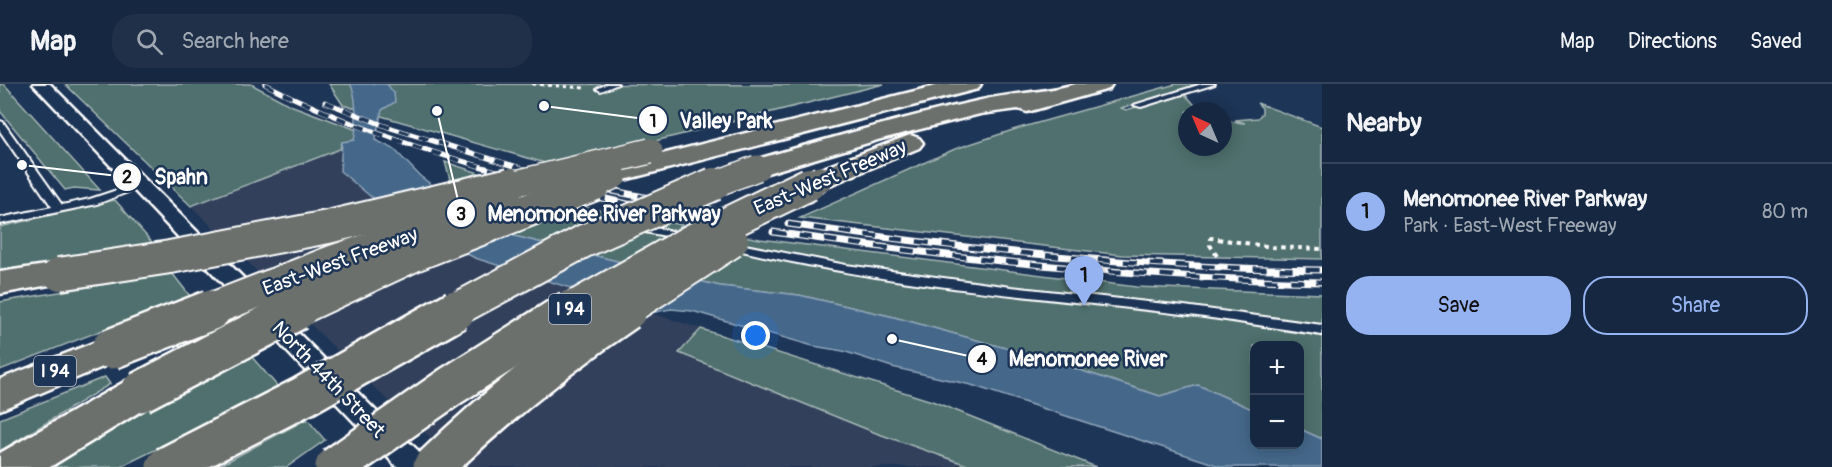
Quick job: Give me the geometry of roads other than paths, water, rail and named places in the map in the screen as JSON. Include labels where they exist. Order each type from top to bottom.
[{"type":"highway","points":[[0,283],[170,257],[318,230],[891,91],[930,84]]},
{"type":"highway","name":"East-West Freeway","points":[[0,395],[345,257],[500,207],[624,172],[970,84]]},
{"type":"highway","name":"East-West Freeway","points":[[335,467],[458,380],[576,305],[726,222],[820,178],[920,140],[1101,84]]},
{"type":"highway","points":[[166,467],[272,414],[577,244],[668,203],[757,168],[872,134],[980,107],[1047,99]]},
{"type":"highway","points":[[13,467],[140,392],[257,329],[365,277],[463,235],[624,172]]},
{"type":"highway","points":[[433,467],[497,408],[586,338],[671,279],[740,236],[820,178]]},
{"type":"street","name":"North 44th Street","points":[[41,84],[372,425],[416,467]]},
{"type":"lane","points":[[601,89],[614,84]]},
{"type":"lane","points":[[1138,105],[1211,84]]},
{"type":"lane","points":[[0,124],[59,209]]},
{"type":"lane","points":[[0,221],[93,202],[141,185]]},
{"type":"lane","points":[[605,223],[846,269],[1011,291],[1184,309],[1322,330]]},
{"type":"railway","points":[[265,84],[295,99],[387,137],[515,176]]},
{"type":"railway","points":[[325,102],[388,127],[534,172]]},
{"type":"railway","points":[[613,191],[654,199]]},
{"type":"railway","points":[[593,196],[636,206]]},
{"type":"railway","points":[[699,207],[712,210]]},
{"type":"railway","points":[[679,216],[693,219]]},
{"type":"railway","points":[[788,224],[921,242],[1054,256],[1188,266],[1322,270]]},
{"type":"railway","points":[[773,232],[910,251],[1047,266],[1115,272],[1322,282]]},
{"type":"place","name":"Valley Park","points":[[544,106]]},
{"type":"place","name":"Menomonee River Parkway","points":[[437,111]]},
{"type":"place","name":"Spahn","points":[[22,165]]},
{"type":"place","name":"Menomonee River Parkway","points":[[1084,306]]},
{"type":"place","name":"Menomonee River","points":[[892,339]]}]
